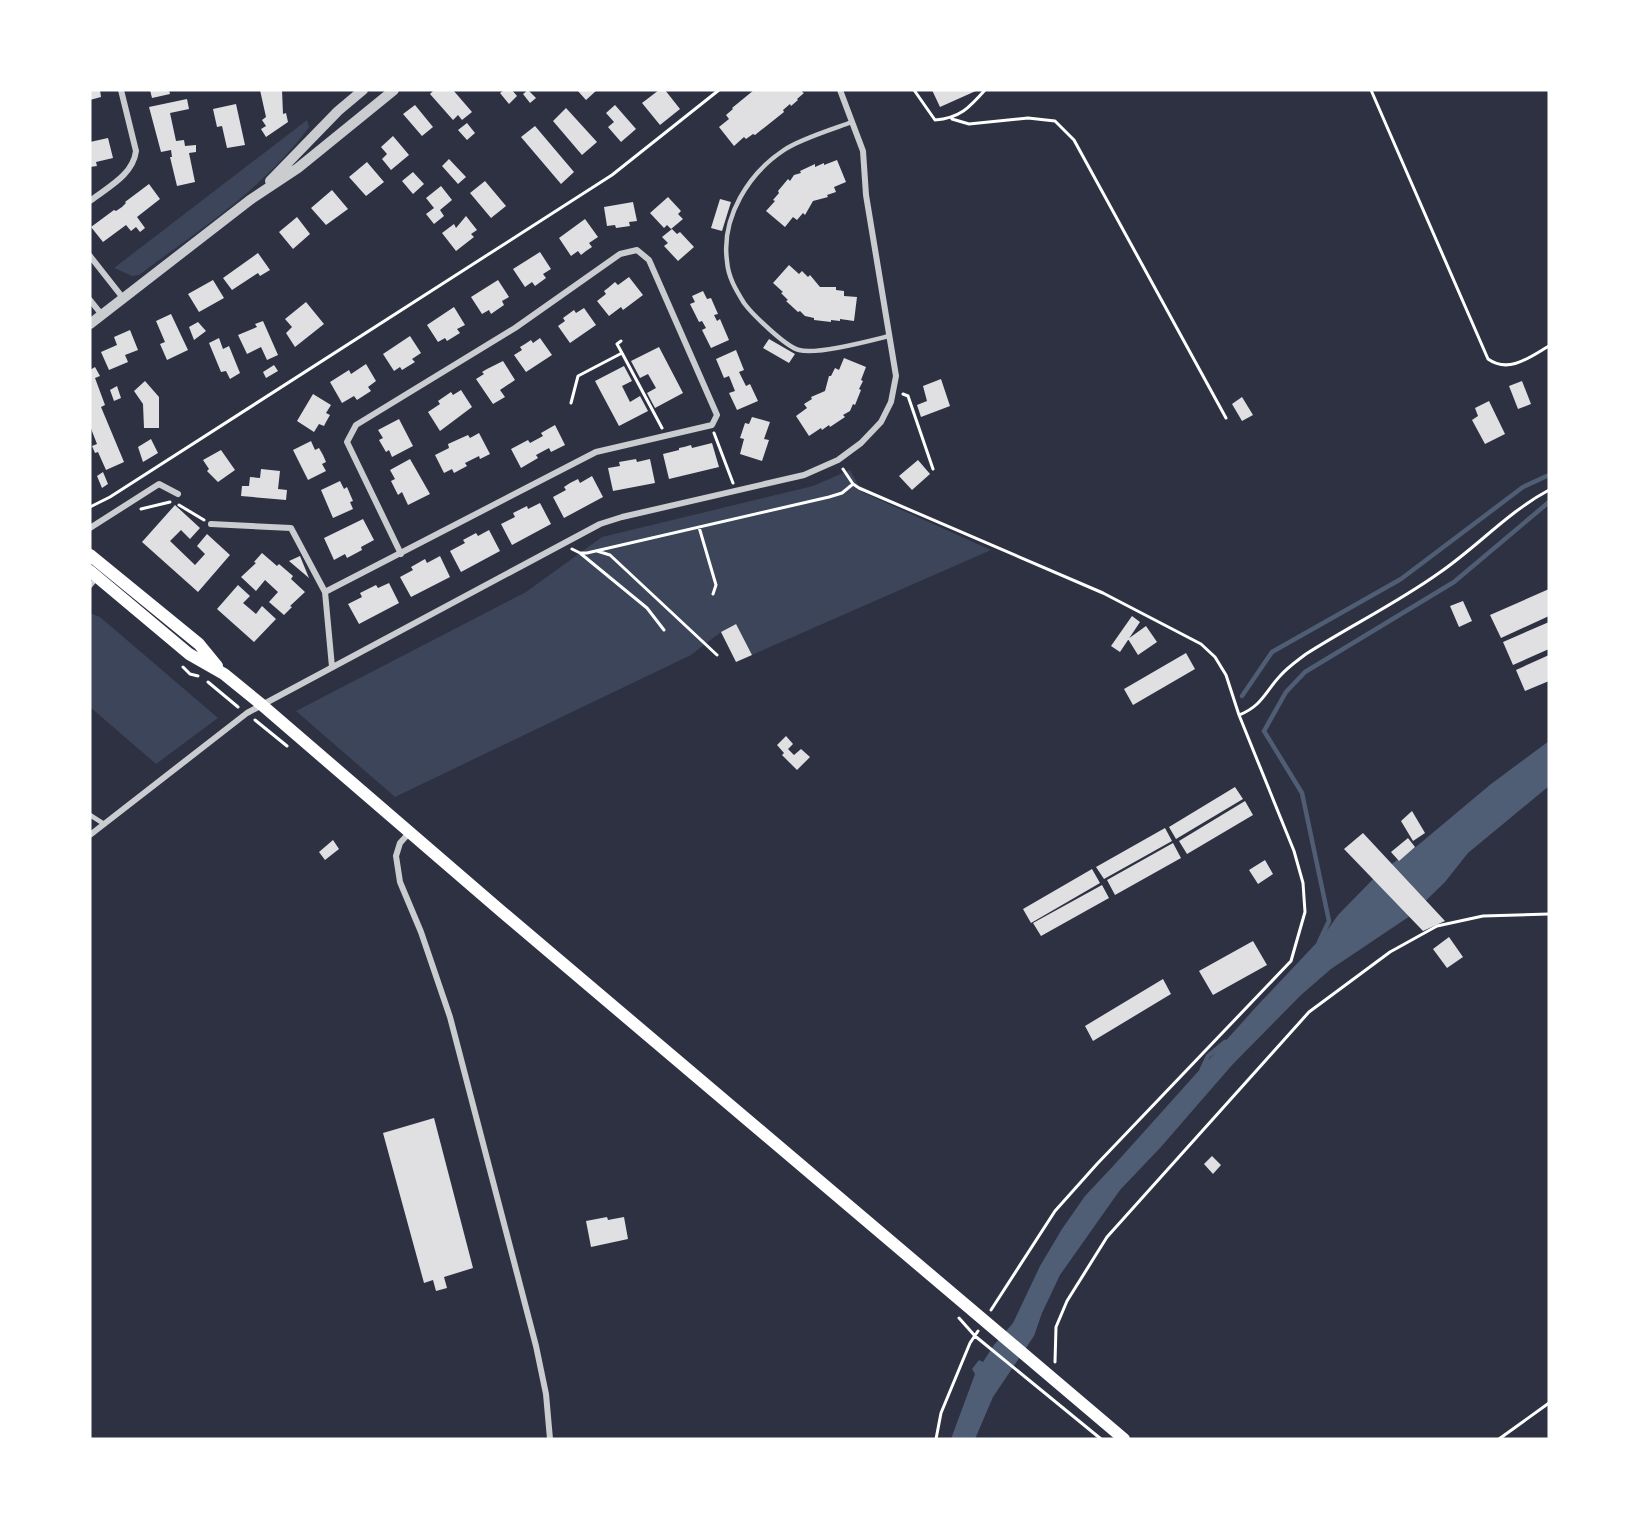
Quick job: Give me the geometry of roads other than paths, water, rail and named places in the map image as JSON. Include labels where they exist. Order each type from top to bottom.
[{"type":"main road","points":[[90,555],[199,644],[224,674]]},
{"type":"main road","points":[[92,578],[189,654],[224,674],[262,705],[501,911],[1124,1439]]},
{"type":"street","points":[[90,201],[124,175],[135,159],[136,151],[121,90]]},
{"type":"street","points":[[250,200],[338,111],[363,90]]},
{"type":"street","points":[[90,324],[250,200],[298,168],[394,90]]},
{"type":"street","points":[[90,835],[247,713],[610,520],[804,475],[838,460],[861,443],[881,422],[891,402],[896,376],[866,195],[863,151],[840,90]]},
{"type":"street","points":[[325,592],[401,554],[596,452],[712,425],[717,415],[649,260],[637,250],[620,254],[515,328],[356,424],[348,442],[401,554]]},
{"type":"street","points":[[90,256],[123,298]]},
{"type":"street","points":[[90,300],[102,315]]},
{"type":"street","points":[[90,528],[159,484],[178,494]]},
{"type":"street","points":[[211,524],[291,528],[325,592],[332,667]]},
{"type":"street","points":[[411,832],[400,843],[396,856],[400,882],[421,932],[450,1017],[536,1346],[546,1394],[550,1439]]},
{"type":"lane","points":[[852,122],[786,149],[754,174],[731,216],[726,242],[727,262],[732,282],[746,306],[767,328],[798,350],[827,349],[889,336]]},
{"type":"lane","points":[[92,578],[106,567]]},
{"type":"lane","points":[[90,815],[104,824]]},
{"type":"waterway","points":[[1242,696],[1272,652],[1401,579],[1523,487],[1549,475]]},
{"type":"waterway","points":[[1319,942],[1329,921],[1302,793],[1264,731],[1286,692],[1305,672],[1454,582],[1549,502]]},
{"type":"waterway","points":[[1202,1069],[1208,1056],[1225,1042]]}]
